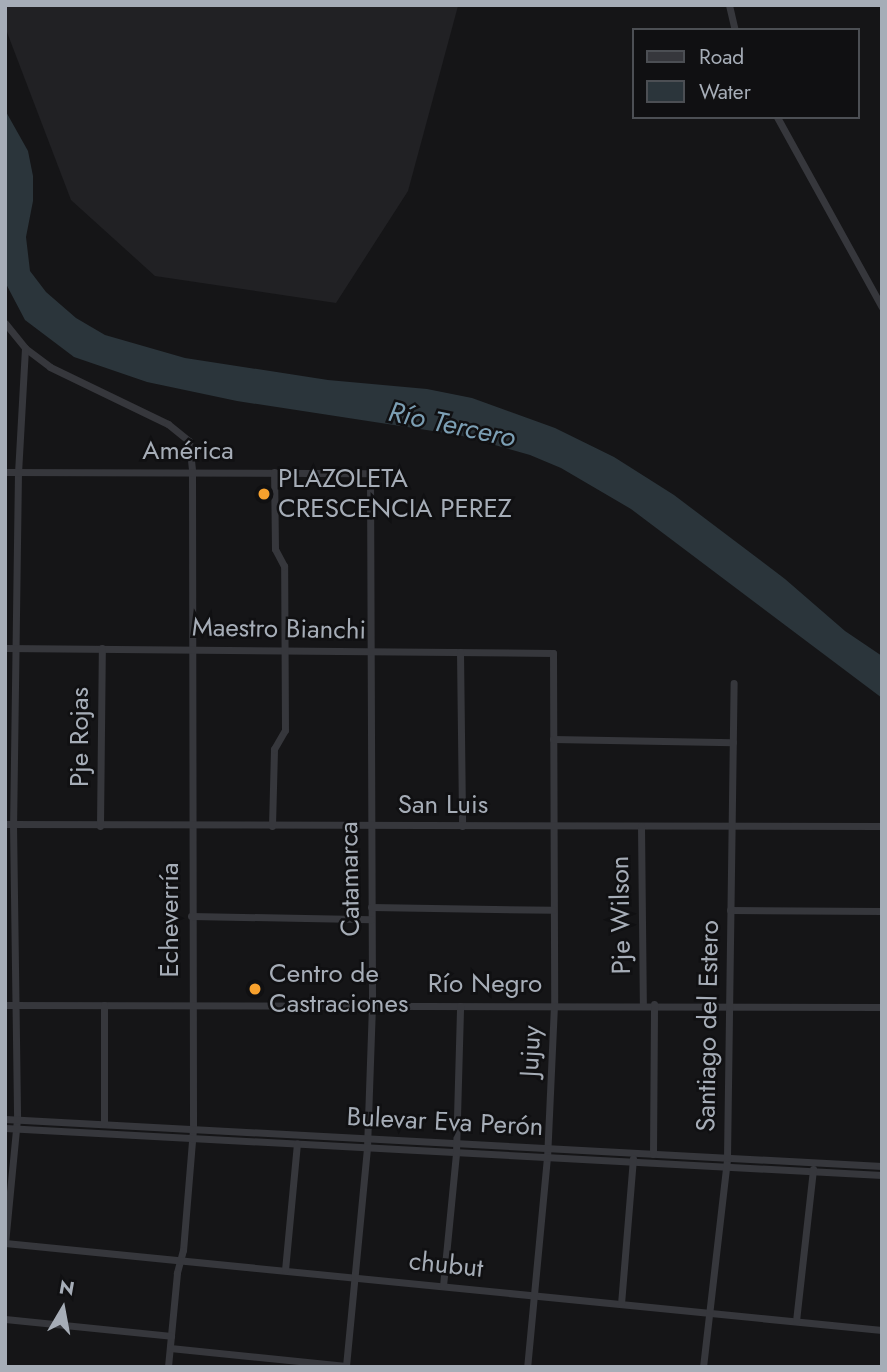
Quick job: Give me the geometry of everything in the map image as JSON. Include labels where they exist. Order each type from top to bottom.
[{"type":"street","points":[[729,5],[735,28]]},
{"type":"street","points":[[778,119],[882,307]]},
{"type":"street","name":"Echeverría","points":[[5,323],[25,348],[50,367],[168,424],[189,441],[192,472],[193,1139],[168,1367]]},
{"type":"street","points":[[5,1243],[17,1119],[9,824],[16,648],[18,472],[25,348]]},
{"type":"street","name":"América","points":[[5,472],[370,473]]},
{"type":"street","points":[[272,826],[274,749],[285,730],[284,566],[275,549],[274,472]]},
{"type":"street","name":"Catamarca","points":[[346,1367],[367,1148],[372,1006],[370,473]]},
{"type":"street","name":"Maestro Bianchi","points":[[5,648],[553,653]]},
{"type":"street","name":"Pje Rojas","points":[[100,826],[102,648]]},
{"type":"street","points":[[460,652],[462,826]]},
{"type":"street","name":"Jujuy","points":[[527,1367],[547,1153],[554,1005],[553,653]]},
{"type":"street","name":"Santiago del Estero","points":[[703,1367],[726,1162],[734,683]]},
{"type":"street","points":[[553,739],[733,742]]},
{"type":"street","name":"San Luis","points":[[9,824],[882,826]]},
{"type":"street","name":"Pje Wilson","points":[[641,826],[642,1004]]},
{"type":"street","points":[[371,907],[554,910]]},
{"type":"street","points":[[730,910],[882,911]]},
{"type":"street","points":[[191,916],[371,919]]},
{"type":"street","points":[[653,1154],[654,1004]]},
{"type":"street","name":"Río Negro","points":[[5,1005],[654,1004],[882,1007]]},
{"type":"street","points":[[104,1005],[104,1124]]},
{"type":"street","points":[[443,1286],[456,1153],[460,1006]]},
{"type":"street","name":"Bulevar Eva Perón","points":[[5,1119],[456,1144],[633,1162],[726,1162]]},
{"type":"street","name":"Bulevar Eva Perón","points":[[5,1128],[456,1153],[653,1154],[882,1175]]},
{"type":"street","points":[[285,1270],[297,1144]]},
{"type":"street","points":[[621,1304],[634,1153]]},
{"type":"street","name":"Bulevar Eva Perón","points":[[813,1167],[882,1166]]},
{"type":"street","points":[[796,1321],[813,1167]]},
{"type":"street","name":"chubut","points":[[5,1243],[882,1330]]},
{"type":"street","points":[[5,1320],[171,1336]]},
{"type":"street","points":[[170,1348],[346,1367]]},
{"type":"shaded area","points":[[5,5],[458,6],[408,191],[336,303],[155,276],[71,200],[5,27]]},
{"type":"water","name":"Río Tercero","points":[[5,110],[28,151],[33,176],[33,201],[26,237],[30,271],[46,292],[76,318],[105,335],[185,358],[328,380],[427,389],[472,398],[555,428],[614,457],[674,495],[785,579],[845,631],[882,656],[882,698],[631,509],[561,468],[530,455],[459,435],[237,401],[147,382],[74,357],[25,320],[5,282]]},
{"type":"place","name":"PLAZOLETA CRESCENCIA PEREZ","points":[[264,494]]},
{"type":"place","name":"Centro de Castraciones","points":[[255,989]]}]
